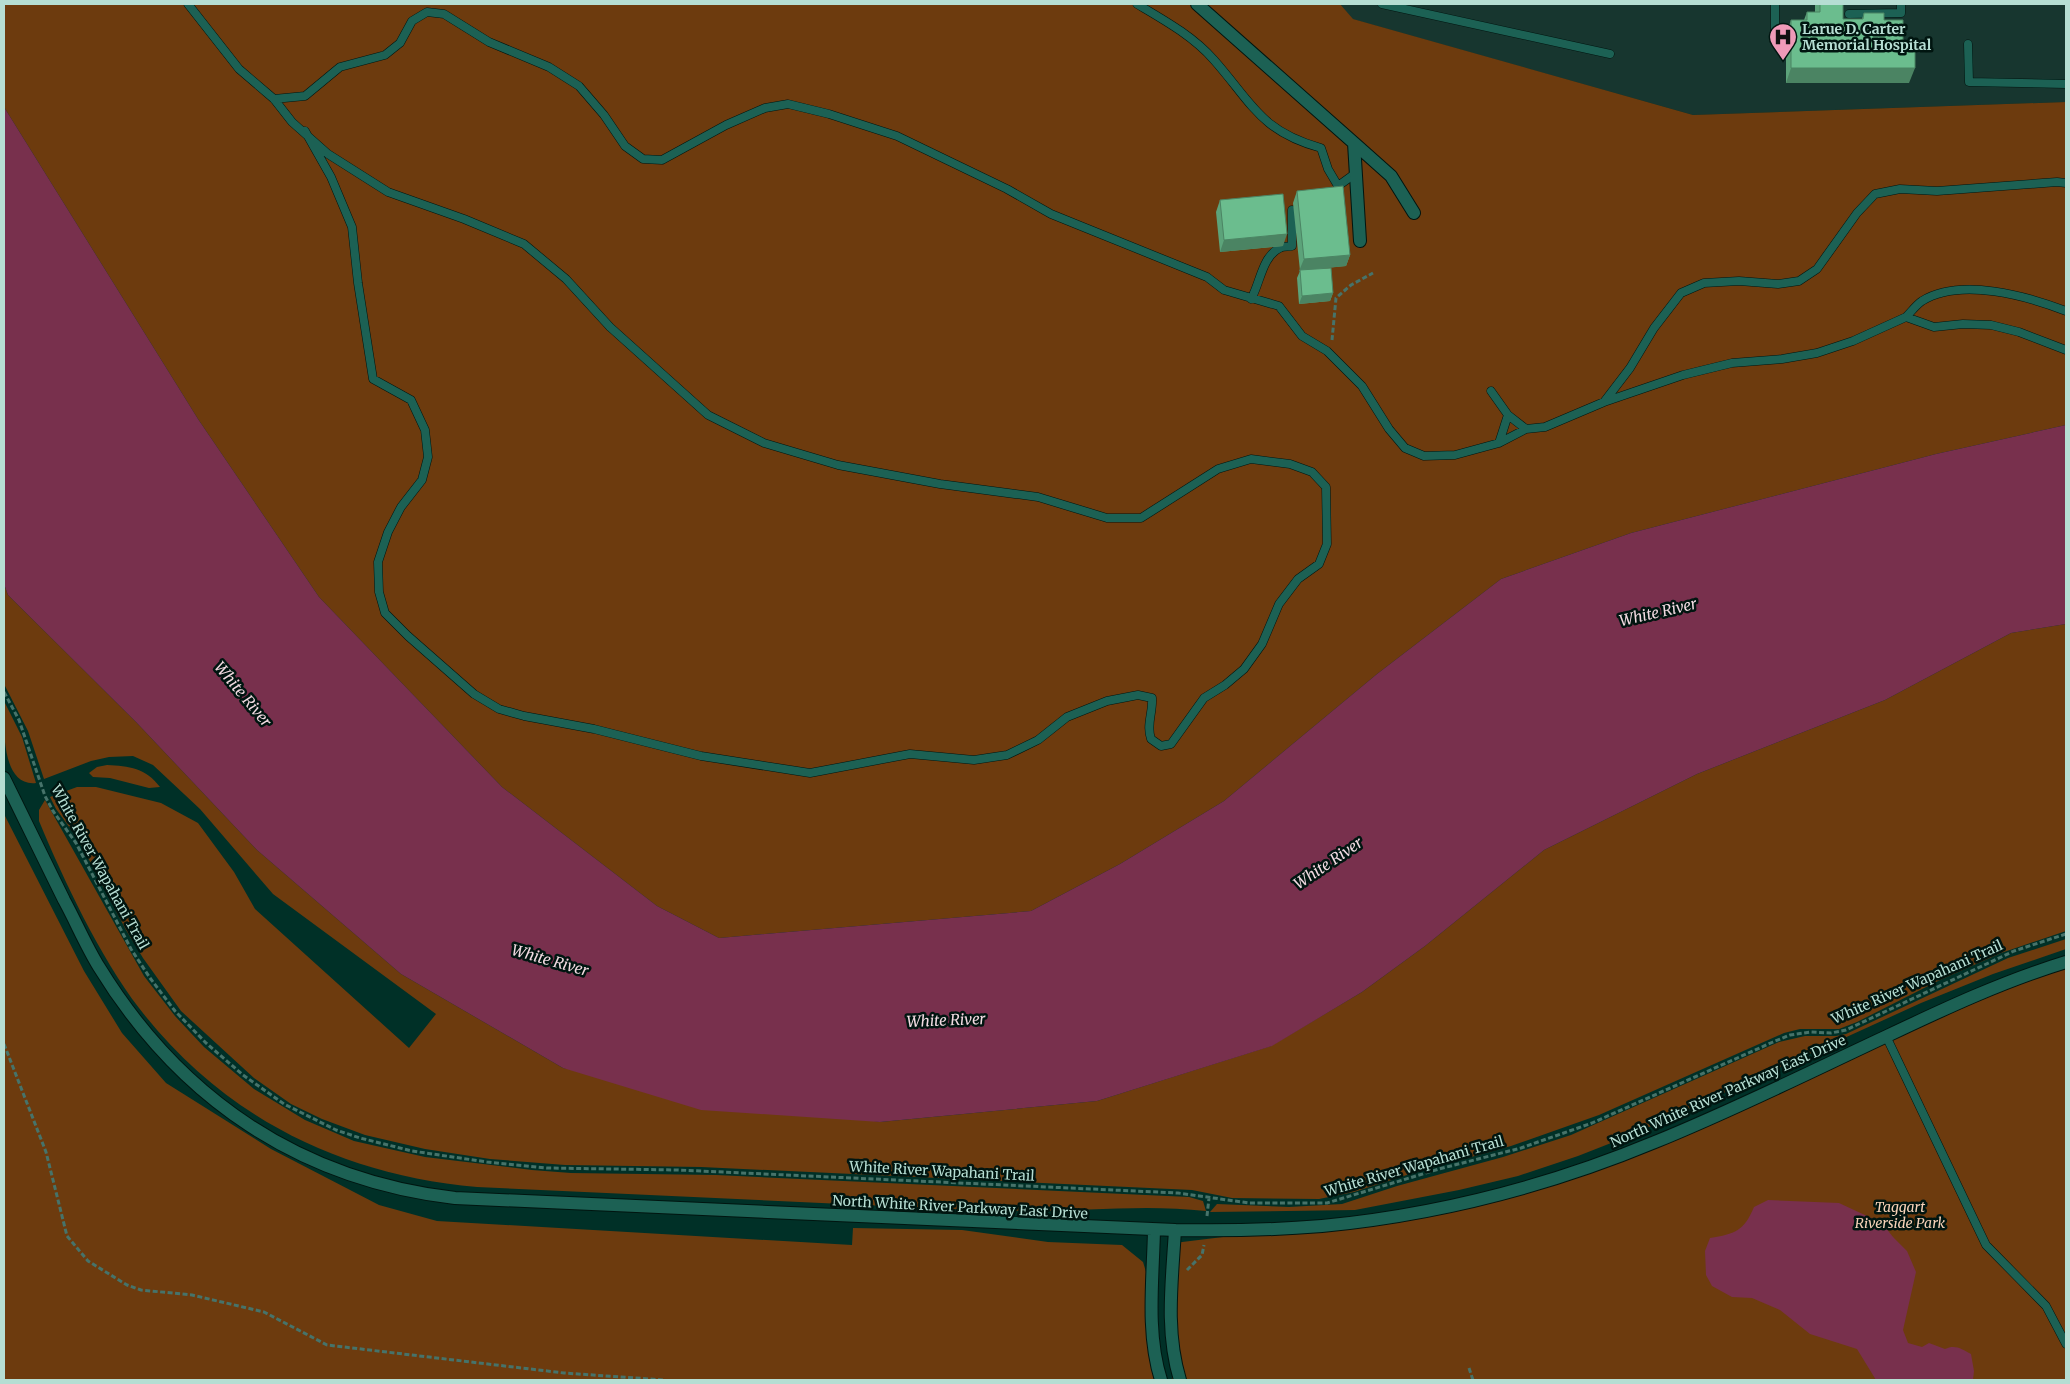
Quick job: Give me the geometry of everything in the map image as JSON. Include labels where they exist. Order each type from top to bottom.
[{"type":"street","points":[[1197,4],[1391,176],[1414,213]]},
{"type":"street","points":[[1354,143],[1360,241]]},
{"type":"street","name":"North White River Parkway East Drive","points":[[4,778],[97,964],[144,1032],[189,1080],[226,1109],[278,1143],[327,1166],[385,1186],[431,1195],[471,1199],[1154,1230],[1270,1230],[1350,1223],[1420,1212],[1505,1193],[1598,1164],[1656,1142],[1982,992],[2066,962]]},
{"type":"street","points":[[1154,1230],[1152,1317],[1155,1354],[1161,1380]]},
{"type":"street","points":[[1175,1230],[1170,1326],[1173,1352],[1180,1380]]},
{"type":"lane","points":[[188,4],[239,69],[274,100],[292,122],[305,131],[328,154],[388,192],[464,219],[524,244],[566,279],[610,327],[708,415],[764,443],[838,466],[940,484],[1038,497],[1107,518],[1142,518],[1218,469],[1252,459],[1290,464],[1312,472],[1326,487],[1327,544],[1319,564],[1298,579],[1279,604],[1262,644],[1244,669],[1225,685],[1204,698],[1171,744],[1162,746],[1151,739],[1148,730],[1153,711],[1152,698],[1138,695],[1107,701],[1067,717],[1038,740],[1007,755],[974,760],[910,754],[810,772],[701,756],[594,729],[524,716],[499,709],[474,694],[408,636],[385,613],[379,592],[378,562],[388,532],[422,480],[428,457],[426,430],[411,400],[373,379],[358,283],[352,227],[331,177],[305,131]]},
{"type":"lane","points":[[1137,4],[1179,29],[1213,59],[1248,103],[1268,124],[1297,142],[1321,148],[1328,169],[1338,186],[1356,174]]},
{"type":"lane","points":[[1382,4],[1610,54]]},
{"type":"lane","points":[[1775,4],[1775,39]]},
{"type":"lane","points":[[1849,14],[1901,13],[1901,4]]},
{"type":"lane","points":[[274,100],[305,96],[340,68],[384,55],[400,43],[412,21],[427,12],[444,14],[489,42],[549,67],[579,86],[604,115],[625,146],[643,159],[662,160],[726,125],[765,108],[788,104],[830,114],[897,136],[1007,189],[1052,214],[1207,277],[1224,290],[1279,306],[1302,336],[1327,351],[1362,386],[1389,429],[1405,448],[1424,456],[1456,456],[1499,443],[1526,429],[1545,427],[1604,402],[1683,374],[1732,363],[1782,359],[1817,353],[1853,341],[1906,317],[1920,302],[1952,290],[1987,291],[2032,298],[2066,311]]},
{"type":"lane","points":[[1968,44],[1969,82],[2066,84]]},
{"type":"lane","points":[[1604,402],[1630,368],[1654,328],[1681,293],[1704,283],[1739,281],[1778,284],[1798,281],[1817,269],[1857,213],[1875,194],[1900,189],[1937,191],[2057,182],[2066,183]]},
{"type":"lane","points":[[1251,299],[1266,262],[1279,248],[1292,246],[1292,210]]},
{"type":"lane","points":[[1906,317],[1934,327],[1963,324],[1991,325],[2019,332],[2066,350]]},
{"type":"lane","points":[[1491,391],[1508,415],[1526,429]]},
{"type":"lane","points":[[1499,443],[1508,415]]},
{"type":"lane","points":[[1886,1036],[1986,1245],[2046,1306],[2066,1344]]},
{"type":"path","points":[[1327,351],[1332,340],[1336,298],[1351,285],[1373,273]]},
{"type":"path","name":"White River Wapahani Trail","points":[[4,692],[19,720],[45,796],[53,812],[76,844],[131,949],[175,1011],[206,1043],[243,1075],[284,1104],[336,1130],[412,1151],[487,1162],[547,1168],[688,1170],[1178,1193],[1249,1203],[1327,1203],[1521,1148],[1566,1133],[1790,1035],[1812,1032],[1831,1034],[1846,1030],[2014,951],[2066,934]]},
{"type":"path","points":[[4,1044],[46,1152],[68,1236],[88,1261],[127,1285],[141,1290],[201,1297],[264,1312],[319,1342],[343,1348],[428,1356],[564,1373],[664,1380]]},
{"type":"path","points":[[1469,1368],[1473,1380]]},
{"type":"shaded area","name":"Larue D. Carter Memorial Hospital","points":[[1340,4],[2066,4],[2066,102],[1693,115],[1352,19]]},
{"type":"green space","points":[[4,4],[1340,4],[1353,19],[1693,115],[2066,102],[2066,425],[1936,454],[1631,533],[1501,579],[1377,674],[1224,801],[1120,864],[1031,911],[719,938],[657,906],[502,787],[319,597],[198,419],[4,107]]},
{"type":"green space","points":[[4,584],[8,595],[136,722],[257,850],[401,974],[563,1068],[880,1122],[1097,1101],[1271,1046],[1362,992],[1425,946],[1544,850],[1697,774],[1885,700],[2011,633],[2066,624],[2066,931],[2001,953],[1839,1029],[1800,1029],[1784,1033],[1599,1115],[1511,1146],[1413,1173],[1354,1192],[1319,1199],[1232,1198],[1192,1190],[701,1167],[565,1165],[490,1159],[425,1149],[365,1135],[322,1119],[291,1104],[254,1078],[181,1011],[143,958],[78,839],[56,809],[50,797],[77,787],[96,787],[161,803],[198,823],[234,872],[255,909],[409,1048],[436,1014],[273,894],[200,809],[153,765],[133,756],[109,757],[91,761],[44,779],[28,731],[4,684]]},
{"type":"green space","points":[[4,701],[22,737],[36,783],[24,782],[16,775],[10,765],[5,738]]},
{"type":"green space","points":[[107,765],[136,769],[149,776],[160,787],[149,788],[110,778],[93,777],[89,773],[97,767]]},
{"type":"green space","points":[[45,800],[144,976],[175,1016],[204,1047],[254,1089],[305,1120],[354,1141],[425,1157],[532,1170],[571,1173],[716,1175],[1189,1197],[1203,1201],[1206,1211],[1161,1208],[1029,1211],[972,1210],[477,1187],[427,1180],[379,1169],[332,1154],[288,1134],[247,1109],[208,1080],[172,1046],[139,1008],[110,966],[60,868],[39,821],[39,810]]},
{"type":"green space","points":[[4,814],[84,971],[122,1033],[166,1083],[271,1149],[379,1205],[437,1221],[852,1245],[853,1228],[962,1230],[1048,1242],[1122,1245],[1143,1262],[1147,1275],[1155,1380],[4,1380]]},
{"type":"green space","points":[[2066,939],[2066,949],[1993,974],[1921,1003],[1634,1134],[1578,1156],[1518,1176],[1459,1190],[1355,1210],[1210,1212],[1217,1204],[1289,1207],[1342,1204],[1397,1186],[1503,1157],[1571,1135],[1779,1042],[1805,1036],[1836,1036],[1846,1034],[2008,958]]},
{"type":"green space","name":"Taggart Riverside Park","points":[[2066,963],[2066,1380],[1172,1380],[1174,1243],[1296,1228],[1488,1197],[1655,1142]]},
{"type":"water","name":"White River","points":[[4,107],[198,419],[319,597],[502,787],[657,906],[719,938],[1031,911],[1120,864],[1224,801],[1377,674],[1501,579],[1631,533],[1936,454],[2066,425],[2066,624],[2011,633],[1885,700],[1697,774],[1544,850],[1425,946],[1362,992],[1272,1046],[1097,1101],[880,1122],[701,1110],[563,1068],[401,974],[257,850],[136,722],[8,595],[4,584]]},
{"type":"water","points":[[1768,1200],[1839,1203],[1882,1223],[1907,1251],[1916,1272],[1903,1330],[1908,1343],[1922,1347],[1929,1343],[1945,1349],[1955,1347],[1971,1354],[1974,1371],[1973,1380],[1876,1380],[1857,1349],[1810,1334],[1780,1310],[1752,1298],[1732,1297],[1712,1286],[1706,1275],[1705,1251],[1710,1238],[1726,1235],[1738,1230],[1754,1207]]},
{"type":"building","points":[[1820,4],[1843,4],[1843,19],[1863,19],[1864,13],[1884,13],[1884,20],[1903,20],[1903,43],[1915,43],[1915,68],[1791,68],[1791,20],[1807,20],[1807,12],[1820,12]]},
{"type":"building","points":[[1343,186],[1350,255],[1304,259],[1297,191]]},
{"type":"building","points":[[1283,194],[1287,234],[1224,240],[1220,200]]},
{"type":"building","points":[[1331,268],[1333,293],[1302,296],[1300,270]]},
{"type":"place","name":"Larue D. Carter Memorial Hospital","points":[[1783,61]]}]
